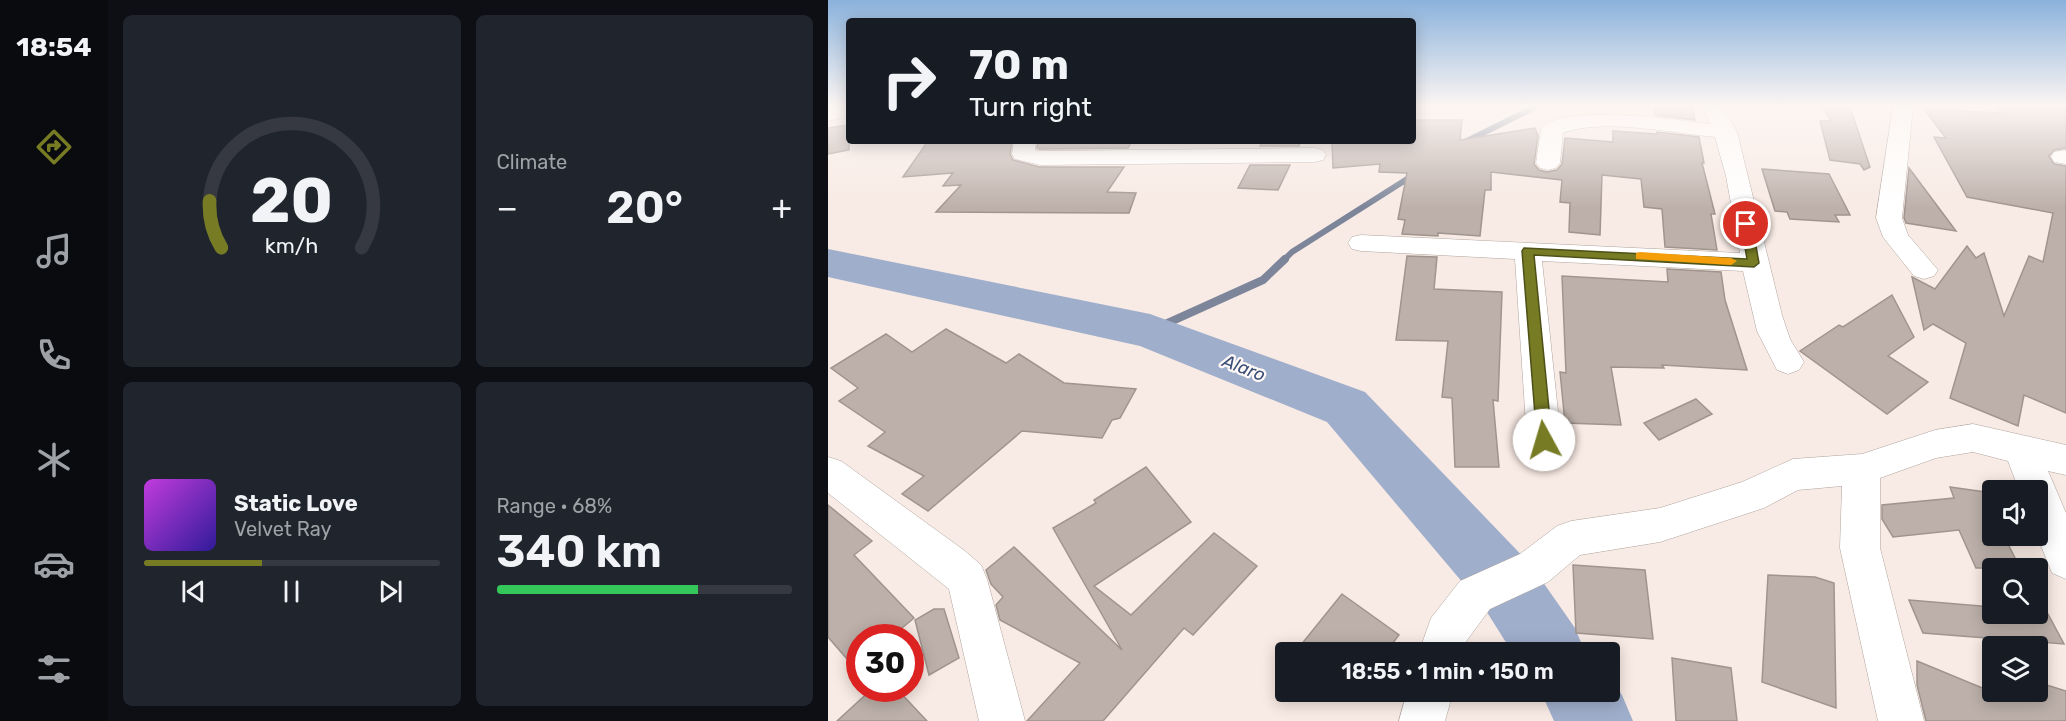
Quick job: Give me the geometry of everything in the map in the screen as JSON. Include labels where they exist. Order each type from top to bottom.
[{"type":"street","points":[[1548,163],[1551,141]]},
{"type":"street","points":[[1728,141],[1754,263],[1774,341],[1788,362]]},
{"type":"street","points":[[1899,141],[1889,218],[1896,237],[1923,270]]},
{"type":"street","points":[[1025,144],[1023,154],[1040,158],[1315,155]]},
{"type":"street","points":[[1361,243],[1754,263]]},
{"type":"street","points":[[1528,251],[1544,440]]},
{"type":"street","points":[[1444,642],[1446,633],[1475,595],[1534,568],[1570,539],[1660,525],[1751,496],[1793,475],[1862,469],[1935,444],[1973,438],[2022,452],[2066,460]]},
{"type":"street","points":[[2022,452],[2066,560]]},
{"type":"street","points":[[1862,469],[1859,512],[1860,548],[1901,721]]},
{"type":"street","points":[[828,472],[951,564],[967,579],[1002,721]]},
{"type":"street","points":[[1422,721],[1427,702]]},
{"type":"building","points":[[828,141],[846,141],[846,144],[849,144],[849,150],[828,154]]},
{"type":"building","points":[[1416,141],[1537,141],[1534,164],[1539,170],[1547,172],[1557,170],[1562,164],[1565,141],[1700,141],[1704,163],[1702,163],[1715,214],[1711,214],[1717,250],[1665,247],[1662,209],[1644,207],[1641,179],[1602,175],[1600,235],[1569,232],[1570,203],[1560,202],[1562,180],[1491,172],[1491,190],[1485,190],[1480,236],[1438,233],[1438,236],[1402,234],[1405,220],[1398,219],[1407,173],[1379,172],[1380,164],[1333,168],[1332,144],[1416,144]]},
{"type":"building","points":[[1825,141],[1861,141],[1870,167],[1864,170],[1860,164],[1830,160]]},
{"type":"building","points":[[1936,141],[2066,141],[2066,148],[2054,150],[2049,156],[2054,164],[2066,166],[2066,413],[2024,395],[2018,426],[1950,398],[1966,343],[1933,324],[1924,330],[1912,277],[1935,289],[1967,246],[1976,258],[1984,253],[2004,316],[2029,256],[2043,262],[2053,213],[1967,197]]},
{"type":"building","points":[[926,144],[1012,144],[1010,154],[1013,160],[1039,167],[1124,167],[1107,192],[1136,193],[1129,213],[936,212],[961,185],[943,186],[953,173],[903,177]]},
{"type":"building","points":[[1038,144],[1130,144],[1128,148],[1037,148]]},
{"type":"building","points":[[1261,144],[1300,144],[1299,146],[1260,146]]},
{"type":"building","points":[[1250,165],[1290,165],[1278,190],[1238,188]]},
{"type":"building","points":[[1909,168],[1956,231],[1906,223],[1904,218]]},
{"type":"building","points":[[1762,169],[1829,174],[1850,215],[1835,215],[1839,222],[1790,219],[1787,212],[1775,211]]},
{"type":"building","points":[[1407,256],[1437,257],[1434,289],[1502,292],[1498,401],[1493,400],[1499,467],[1455,467],[1452,398],[1442,397],[1448,341],[1396,340]]},
{"type":"building","points":[[1667,269],[1721,272],[1725,300],[1747,370],[1662,365],[1664,368],[1611,367],[1621,425],[1565,423],[1560,372],[1566,373],[1562,276],[1668,282]]},
{"type":"building","points":[[1892,295],[1914,337],[1888,356],[1928,382],[1887,414],[1800,351],[1839,325],[1843,327]]},
{"type":"building","points":[[946,329],[1006,363],[1019,354],[1064,383],[1136,389],[1120,418],[1112,420],[1102,438],[1022,431],[928,511],[902,494],[924,476],[868,446],[885,432],[839,401],[858,388],[831,368],[886,334],[912,352]]},
{"type":"building","points":[[1696,399],[1712,414],[1659,440],[1644,423]]},
{"type":"building","points":[[1146,467],[1191,522],[1094,586],[1131,615],[1214,533],[1257,566],[1193,635],[1184,628],[1103,721],[1027,721],[1080,663],[1000,620],[996,605],[1003,597],[991,584],[986,570],[1014,547],[1122,650],[1053,528],[1096,503],[1094,500]]},
{"type":"building","points":[[1950,487],[1982,492],[1982,546],[2009,546],[2015,558],[1982,558],[1982,568],[1976,568],[1959,530],[1893,537],[1882,519],[1882,505],[1954,498]]},
{"type":"building","points":[[828,505],[872,541],[854,555],[914,618],[907,624],[846,624],[846,658],[828,637]]},
{"type":"building","points":[[1573,565],[1645,570],[1653,639],[1576,633]]},
{"type":"building","points":[[1768,575],[1815,577],[1834,583],[1836,708],[1762,682]]},
{"type":"building","points":[[1342,594],[1399,635],[1394,642],[1303,642]]},
{"type":"building","points":[[1909,600],[1982,606],[1982,624],[2048,624],[2048,614],[2064,644],[2048,643],[2048,636],[1982,638],[1923,633]]},
{"type":"building","points":[[934,609],[944,609],[959,658],[929,675],[924,655],[924,624],[916,624],[915,620]]},
{"type":"building","points":[[1672,658],[1731,668],[1737,721],[1676,721]]},
{"type":"building","points":[[1917,661],[1982,688],[1982,702],[2048,702],[2048,685],[2066,691],[2066,721],[1926,721],[1917,685]]},
{"type":"building","points":[[858,702],[909,702],[927,721],[837,721]]},
{"type":"waterway","points":[[1461,144],[1468,141]]},
{"type":"waterway","points":[[1285,259],[1292,252],[1415,174]]},
{"type":"waterway","points":[[1150,331],[1263,280],[1285,259]]},
{"type":"waterway","name":"Alaro","points":[[828,263],[1150,331],[1346,407],[1508,587],[1544,642]]},
{"type":"waterway","name":"Alaro","points":[[1584,702],[1596,721]]},
{"type":"slow traffic","points":[[1640,256],[1731,261]]},
{"type":"route","points":[[1544,440],[1528,251],[1754,263],[1746,224]]}]
